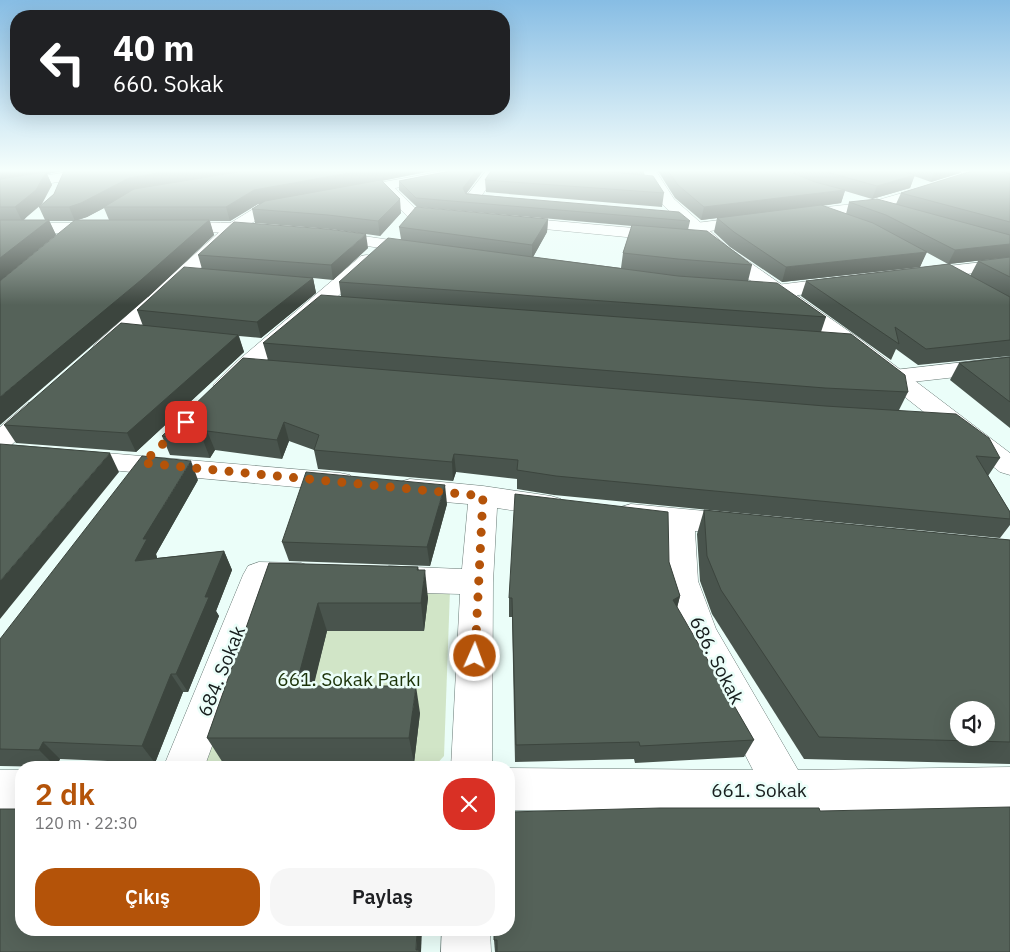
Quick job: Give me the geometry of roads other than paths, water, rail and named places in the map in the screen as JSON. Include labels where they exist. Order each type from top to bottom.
[{"type":"street","points":[[28,228],[41,215]]},
{"type":"street","points":[[56,245],[77,228],[94,222],[105,215]]},
{"type":"street","points":[[93,357],[233,228],[253,215]]},
{"type":"street","points":[[207,401],[240,355],[270,358],[314,294],[344,297],[385,244],[420,215]]},
{"type":"street","points":[[680,215],[723,252],[852,344],[1010,466]]},
{"type":"street","points":[[789,216],[794,215]]},
{"type":"street","points":[[824,215],[850,225]]},
{"type":"street","points":[[491,220],[688,224],[770,219]]},
{"type":"street","points":[[0,228],[116,228]]},
{"type":"street","points":[[155,228],[233,228],[282,232]]},
{"type":"street","points":[[310,235],[434,251]]},
{"type":"street","points":[[923,259],[970,285]]},
{"type":"street","points":[[909,276],[1010,264]]},
{"type":"street","points":[[184,275],[204,276]]},
{"type":"street","points":[[730,287],[776,291],[862,281]]},
{"type":"street","points":[[122,332],[151,335]]},
{"type":"street","points":[[812,341],[852,344]]},
{"type":"street","points":[[894,377],[1010,364]]},
{"type":"street","points":[[0,441],[50,396]]},
{"type":"street","points":[[915,421],[954,423]]},
{"type":"street","points":[[125,486],[143,463],[164,443]]},
{"type":"street","points":[[0,452],[143,463],[483,496],[573,508]]},
{"type":"street","points":[[471,761],[477,582],[483,496]]},
{"type":"street","points":[[602,512],[766,528]]},
{"type":"street","name":"686. Sokak","points":[[680,519],[682,581],[700,634],[788,791]]},
{"type":"street","name":"684. Sokak","points":[[186,761],[259,575],[477,582]]},
{"type":"street","name":"661. Sokak","points":[[515,789],[788,791],[1010,788]]},
{"type":"street","points":[[0,791],[15,791]]},
{"type":"street","points":[[466,936],[466,952]]},
{"type":"park label","name":"661. Sokak Parkı","points":[[349,679]]}]
